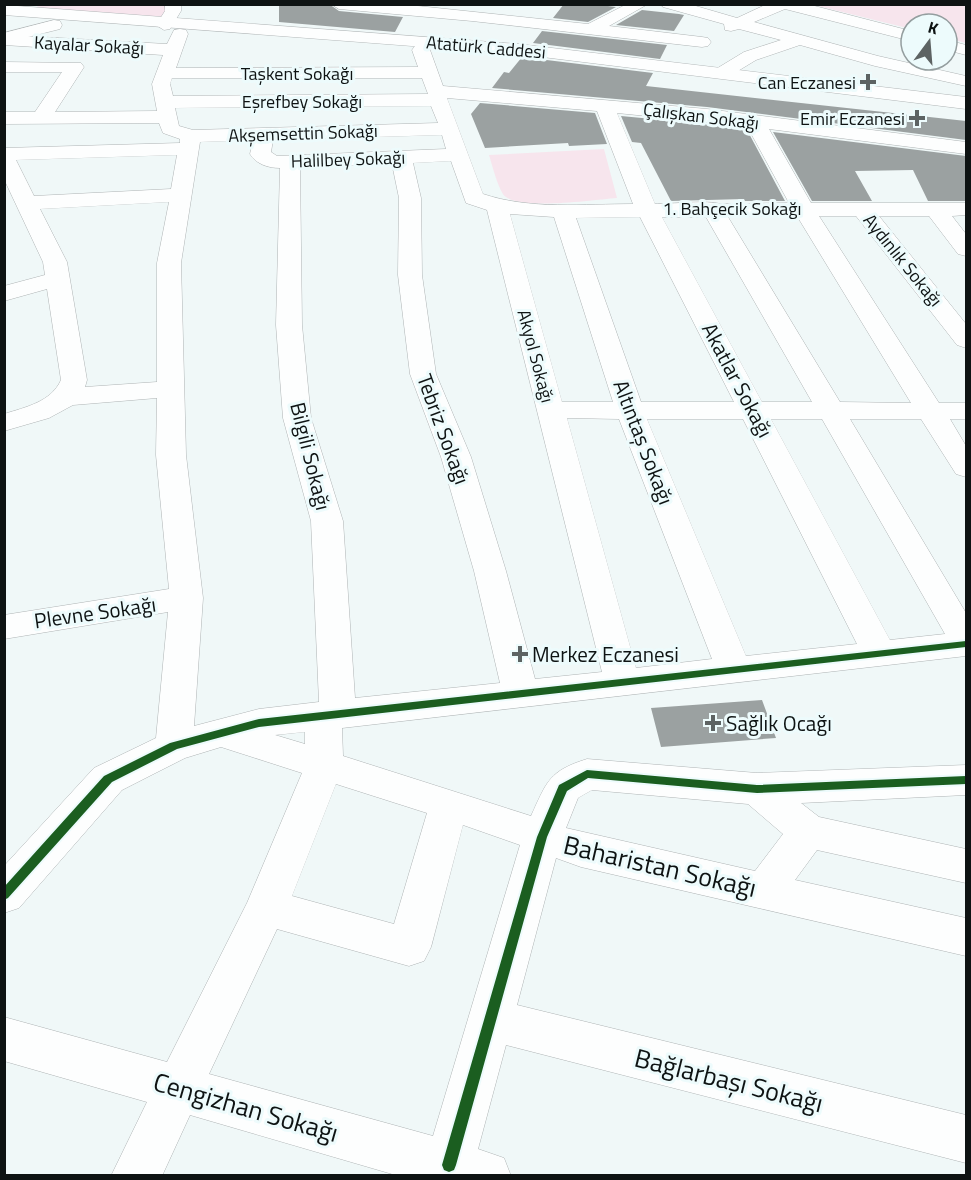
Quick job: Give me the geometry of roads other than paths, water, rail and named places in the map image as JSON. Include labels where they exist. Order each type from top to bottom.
[{"type":"street","points":[[173,4],[173,36],[161,84],[171,129],[190,143]]},
{"type":"street","points":[[339,4],[519,21],[702,42]]},
{"type":"street","points":[[456,4],[488,18]]},
{"type":"street","points":[[591,29],[640,4]]},
{"type":"street","points":[[669,4],[875,61],[966,81]]},
{"type":"street","points":[[732,4],[762,12]]},
{"type":"street","points":[[661,65],[736,23],[784,4],[899,33]]},
{"type":"street","points":[[519,21],[548,9]]},
{"type":"street","points":[[423,12],[426,70],[474,198],[497,206]]},
{"type":"street","points":[[9,23],[173,36]]},
{"type":"street","points":[[9,23],[173,36],[426,70],[531,59],[966,113]]},
{"type":"street","name":"Kayalar Sokağı","points":[[9,23],[173,36]]},
{"type":"street","points":[[722,73],[750,56],[799,40]]},
{"type":"street","name":"Atatürk Caddesi","points":[[426,70],[661,65],[966,103]]},
{"type":"street","points":[[4,67],[75,67],[40,118]]},
{"type":"street","name":"Taşkent Sokağı","points":[[165,72],[351,74],[426,70]]},
{"type":"street","name":"Çalışkan Sokağı","points":[[426,70],[604,105],[966,148]]},
{"type":"street","name":"Eşrefbey Sokağı","points":[[166,109],[426,70]]},
{"type":"street","name":"Akatlar Sokağı","points":[[604,105],[646,208],[879,652]]},
{"type":"street","points":[[4,118],[40,118],[166,109]]},
{"type":"street","points":[[755,122],[802,208],[966,468]]},
{"type":"street","name":"Akşemsettin Sokağı","points":[[190,143],[264,134],[449,129]]},
{"type":"street","name":"Halilbey Sokağı","points":[[264,134],[260,154],[273,162],[459,155]]},
{"type":"street","points":[[67,398],[74,380],[55,262],[24,213],[6,162],[190,143]]},
{"type":"street","points":[[174,746],[186,598],[171,454],[169,263],[190,143]]},
{"type":"street","name":"Tebriz Sokağı","points":[[401,157],[410,198],[410,275],[423,374],[456,458],[490,571],[521,694]]},
{"type":"street","name":"Bilgili Sokağı","points":[[290,162],[289,325],[297,418],[327,521],[330,715],[324,765]]},
{"type":"street","points":[[24,213],[181,195]]},
{"type":"street","name":"1. Bahçecik Sokağı","points":[[497,206],[562,211],[646,208],[966,209]]},
{"type":"street","name":"Akyol Sokağı","points":[[497,206],[621,682]]},
{"type":"street","points":[[4,894],[108,779],[174,746],[259,723],[966,643],[712,208]]},
{"type":"street","name":"Aydınlık Sokağı","points":[[861,208],[966,340]]},
{"type":"street","points":[[934,208],[966,249]]},
{"type":"street","name":"Altıntaş Sokağı","points":[[562,211],[630,410],[735,670]]},
{"type":"street","points":[[4,294],[58,279]]},
{"type":"street","points":[[4,423],[39,412],[67,398],[170,389]]},
{"type":"street","points":[[550,410],[966,411]]},
{"type":"street","name":"Plevne Sokağı","points":[[4,627],[186,598]]},
{"type":"street","name":"Baharistan Sokağı","points":[[222,733],[449,804],[581,850],[966,937]]},
{"type":"street","points":[[136,1176],[266,907],[324,765]]},
{"type":"street","points":[[468,1170],[491,1020],[542,837],[563,788],[587,774],[758,789],[966,780]]},
{"type":"street","points":[[758,789],[808,831],[966,866]]},
{"type":"street","points":[[266,907],[409,947],[449,804]]},
{"type":"street","points":[[764,891],[808,831]]},
{"type":"street","name":"Bağlarbaşı Sokağı","points":[[491,1020],[966,1139]]},
{"type":"street","name":"Cengizhan Sokağı","points":[[4,1039],[468,1170]]},
{"type":"place","name":"Can Eczanesi","points":[[868,82]]},
{"type":"place","name":"Emir Eczanesi","points":[[917,118]]},
{"type":"place","name":"Merkez Eczanesi","points":[[520,654]]},
{"type":"place","name":"Sağlık Ocağı","points":[[713,723]]}]
